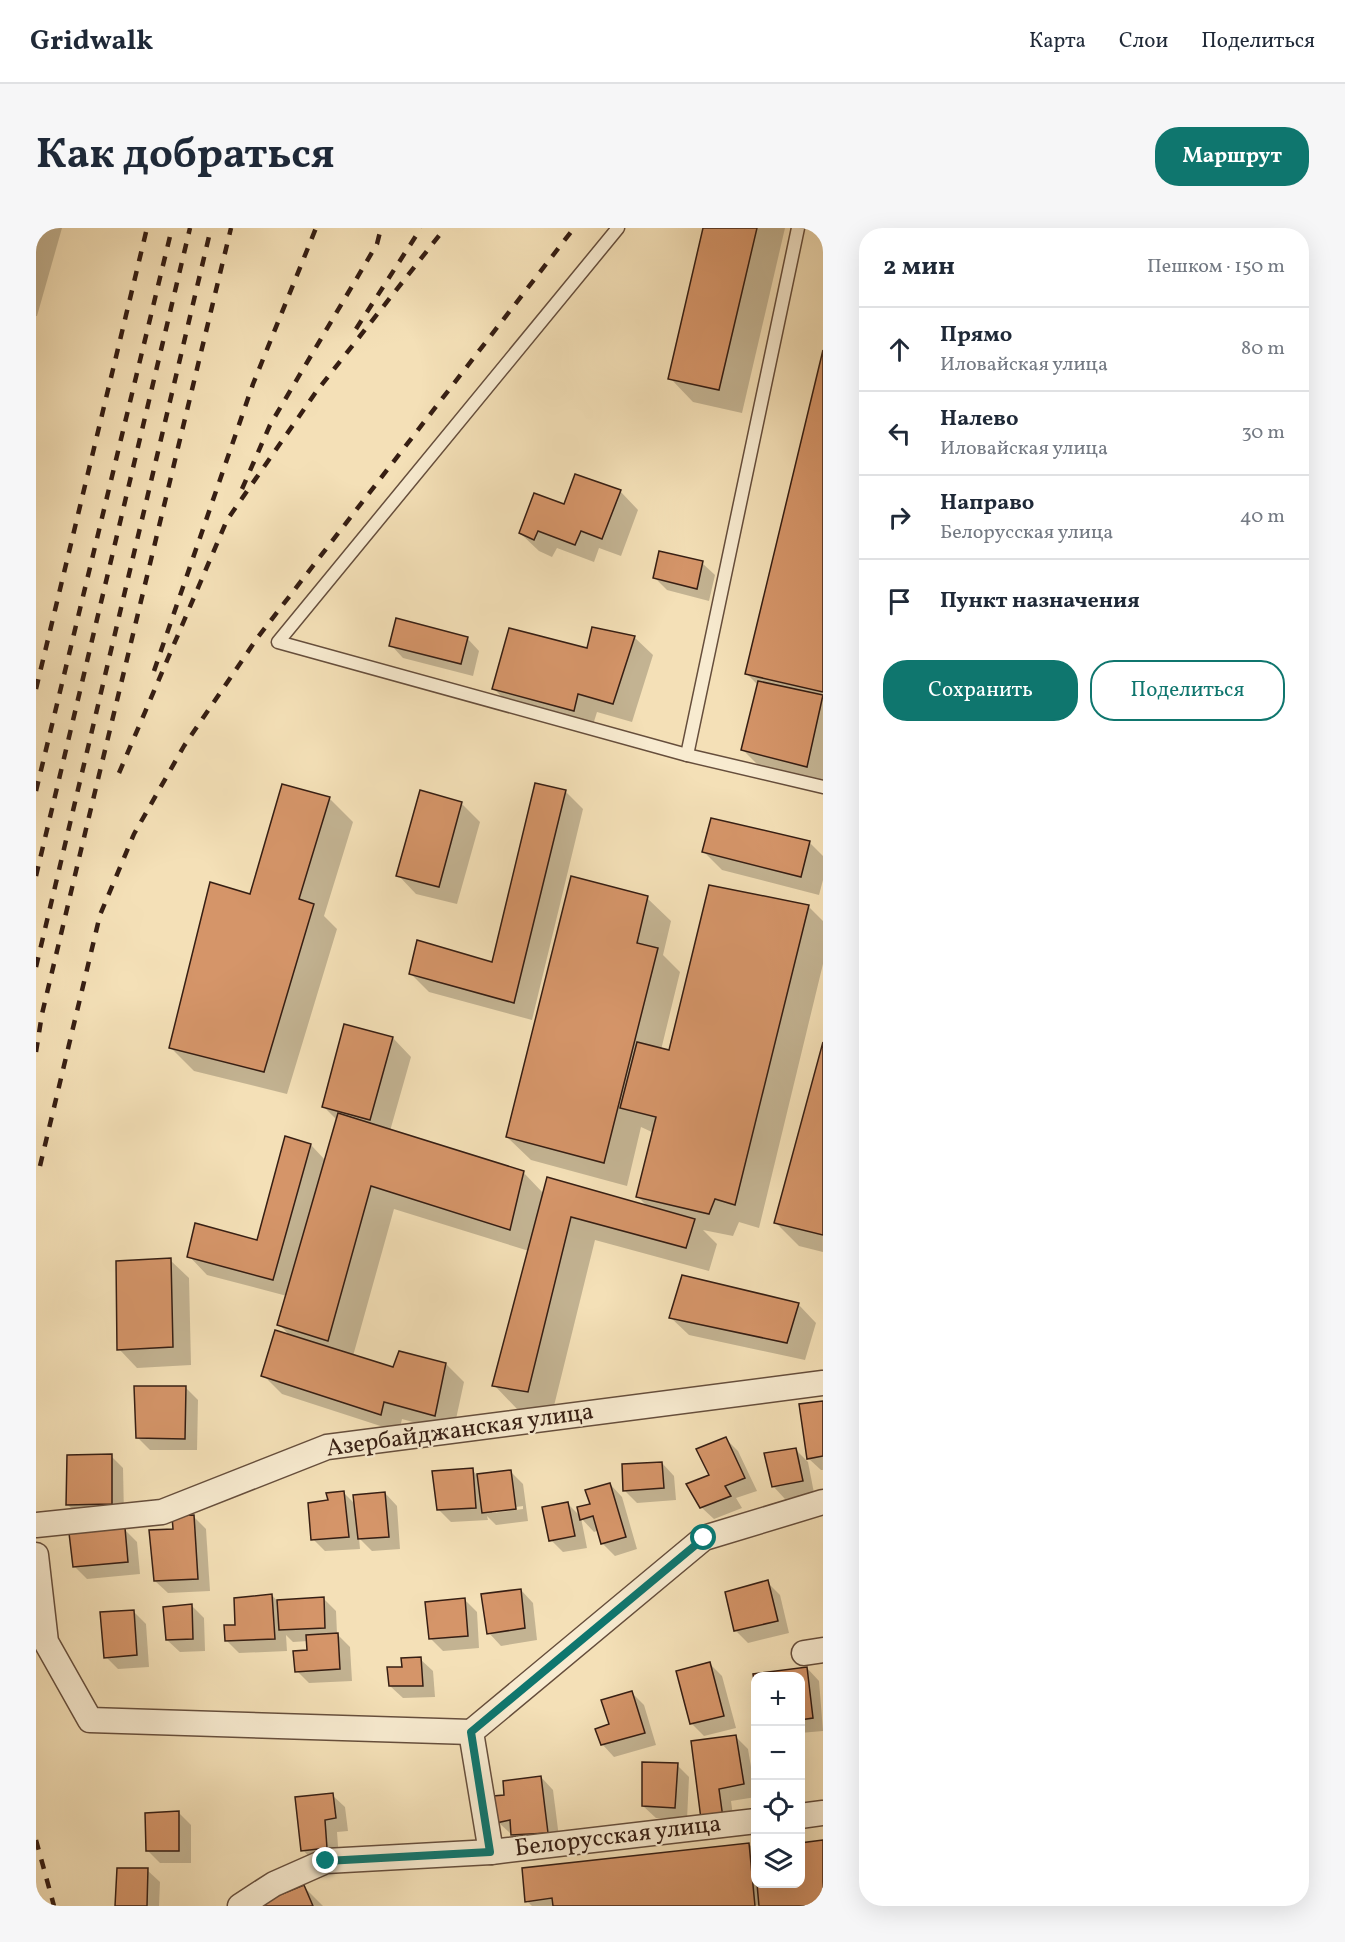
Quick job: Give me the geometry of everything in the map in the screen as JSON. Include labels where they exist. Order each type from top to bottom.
[{"type":"street","name":"Азербайджанская улица","points":[[36,1525],[162,1512],[327,1447],[823,1383]]},
{"type":"street","points":[[36,1555],[46,1642],[90,1720],[471,1732],[704,1538],[823,1502]]},
{"type":"street","points":[[471,1732],[490,1852]]},
{"type":"street","points":[[805,1815],[823,1813]]},
{"type":"street","name":"Белорусская улица","points":[[240,1906],[274,1884],[326,1861],[490,1852],[751,1822]]},
{"type":"lane","points":[[618,228],[278,642],[687,755],[823,787]]},
{"type":"lane","points":[[687,755],[798,228]]},
{"type":"building","points":[[703,228],[757,228],[719,390],[668,379]]},
{"type":"building","points":[[823,350],[823,692],[745,674]]},
{"type":"building","points":[[575,474],[621,490],[602,539],[581,531],[575,545],[538,531],[534,540],[519,533],[534,493],[564,504]]},
{"type":"building","points":[[659,551],[703,561],[697,589],[653,578]]},
{"type":"building","points":[[396,618],[468,637],[461,664],[389,646]]},
{"type":"building","points":[[592,627],[635,636],[613,704],[578,694],[574,711],[492,689],[509,628],[587,648]]},
{"type":"building","points":[[758,681],[823,695],[807,767],[741,750]]},
{"type":"building","points":[[535,783],[566,790],[514,1003],[409,974],[417,940],[492,962]]},
{"type":"building","points":[[282,784],[330,797],[299,899],[314,904],[264,1072],[169,1048],[210,882],[250,894]]},
{"type":"building","points":[[420,790],[462,802],[439,887],[396,876]]},
{"type":"building","points":[[711,818],[810,841],[801,877],[702,852]]},
{"type":"building","points":[[571,876],[648,896],[637,943],[658,948],[604,1163],[506,1137]]},
{"type":"building","points":[[709,885],[809,905],[735,1205],[715,1199],[709,1214],[636,1197],[656,1117],[620,1108],[637,1042],[669,1050]]},
{"type":"building","points":[[344,1024],[393,1037],[370,1120],[322,1107]]},
{"type":"building","points":[[823,1042],[823,1235],[774,1223]]},
{"type":"building","points":[[338,1113],[524,1171],[510,1230],[371,1186],[328,1341],[277,1325]]},
{"type":"building","points":[[285,1136],[311,1144],[273,1280],[187,1257],[195,1223],[257,1240]]},
{"type":"building","points":[[547,1177],[695,1219],[686,1248],[571,1217],[528,1392],[492,1386]]},
{"type":"building","points":[[171,1258],[173,1347],[117,1350],[116,1261]]},
{"type":"building","points":[[682,1275],[799,1303],[787,1343],[669,1318]]},
{"type":"building","points":[[275,1330],[393,1367],[399,1351],[446,1363],[435,1416],[384,1402],[381,1415],[261,1376]]},
{"type":"building","points":[[134,1386],[186,1386],[185,1439],[136,1438]]},
{"type":"building","points":[[823,1401],[823,1456],[807,1459],[799,1404]]},
{"type":"building","points":[[726,1437],[745,1478],[725,1486],[731,1496],[700,1508],[686,1484],[709,1475],[696,1449]]},
{"type":"building","points":[[796,1448],[803,1481],[772,1487],[764,1453]]},
{"type":"building","points":[[112,1454],[112,1504],[66,1505],[67,1455]]},
{"type":"building","points":[[662,1462],[664,1488],[623,1491],[622,1464]]},
{"type":"building","points":[[473,1468],[476,1508],[437,1510],[432,1471]]},
{"type":"building","points":[[511,1470],[516,1509],[482,1513],[477,1474]]},
{"type":"building","points":[[610,1483],[626,1537],[601,1544],[593,1516],[580,1520],[577,1507],[590,1504],[585,1490]]},
{"type":"building","points":[[344,1491],[349,1537],[311,1540],[308,1503],[328,1500],[326,1493]]},
{"type":"building","points":[[385,1492],[389,1537],[358,1539],[353,1495]]},
{"type":"building","points":[[568,1502],[575,1536],[549,1541],[542,1507]]},
{"type":"building","points":[[194,1515],[198,1579],[154,1581],[149,1530],[173,1529],[172,1516]]},
{"type":"building","points":[[125,1528],[128,1562],[73,1567],[69,1533]]},
{"type":"building","points":[[768,1580],[778,1621],[734,1631],[725,1592]]},
{"type":"building","points":[[521,1589],[525,1628],[487,1634],[481,1594]]},
{"type":"building","points":[[272,1594],[275,1639],[225,1641],[224,1625],[235,1625],[234,1598]]},
{"type":"building","points":[[324,1597],[325,1628],[279,1630],[277,1600]]},
{"type":"building","points":[[465,1598],[468,1636],[429,1639],[425,1602]]},
{"type":"building","points":[[192,1604],[193,1639],[166,1640],[163,1607]]},
{"type":"building","points":[[134,1610],[137,1655],[104,1658],[100,1612]]},
{"type":"building","points":[[338,1633],[340,1669],[295,1672],[293,1651],[307,1650],[306,1635]]},
{"type":"building","points":[[421,1657],[423,1686],[389,1686],[387,1667],[402,1667],[401,1658]]},
{"type":"building","points":[[710,1662],[724,1716],[690,1724],[676,1671]]},
{"type":"building","points":[[807,1667],[813,1718],[805,1719],[805,1672],[768,1672]]},
{"type":"building","points":[[632,1691],[645,1733],[601,1745],[595,1729],[609,1724],[601,1700]]},
{"type":"building","points":[[736,1735],[744,1784],[719,1789],[723,1818],[701,1819],[691,1741]]},
{"type":"building","points":[[642,1762],[678,1763],[675,1808],[642,1806]]},
{"type":"building","points":[[541,1776],[548,1833],[511,1835],[510,1820],[496,1823],[493,1796],[504,1795],[503,1781]]},
{"type":"building","points":[[333,1793],[336,1818],[325,1820],[327,1848],[301,1851],[295,1797]]},
{"type":"building","points":[[179,1811],[179,1851],[146,1851],[145,1813]]},
{"type":"building","points":[[823,1840],[823,1906],[759,1906],[757,1888],[805,1888],[805,1842]]},
{"type":"building","points":[[749,1843],[751,1888],[753,1888],[755,1906],[553,1906],[552,1898],[525,1902],[522,1868]]},
{"type":"building","points":[[117,1868],[148,1868],[147,1906],[115,1906]]},
{"type":"building","points":[[304,1885],[313,1906],[253,1906]]},
{"type":"railway","points":[[36,689],[147,228]]},
{"type":"railway","points":[[36,791],[172,228]]},
{"type":"railway","points":[[36,876],[190,228]]},
{"type":"railway","points":[[36,967],[211,228]]},
{"type":"railway","points":[[36,1052],[42,1014],[231,228]]},
{"type":"railway","points":[[154,671],[253,384],[316,228]]},
{"type":"railway","points":[[242,489],[270,425],[377,244],[381,228]]},
{"type":"railway","points":[[356,329],[421,228]]},
{"type":"railway","points":[[119,773],[227,520],[316,392],[445,228]]},
{"type":"railway","points":[[40,1166],[100,915],[134,834],[184,746],[258,637],[574,228]]},
{"type":"railway","points":[[36,1840],[54,1906]]},
{"type":"route","points":[[326,1861],[490,1852],[471,1732],[704,1538]]}]
